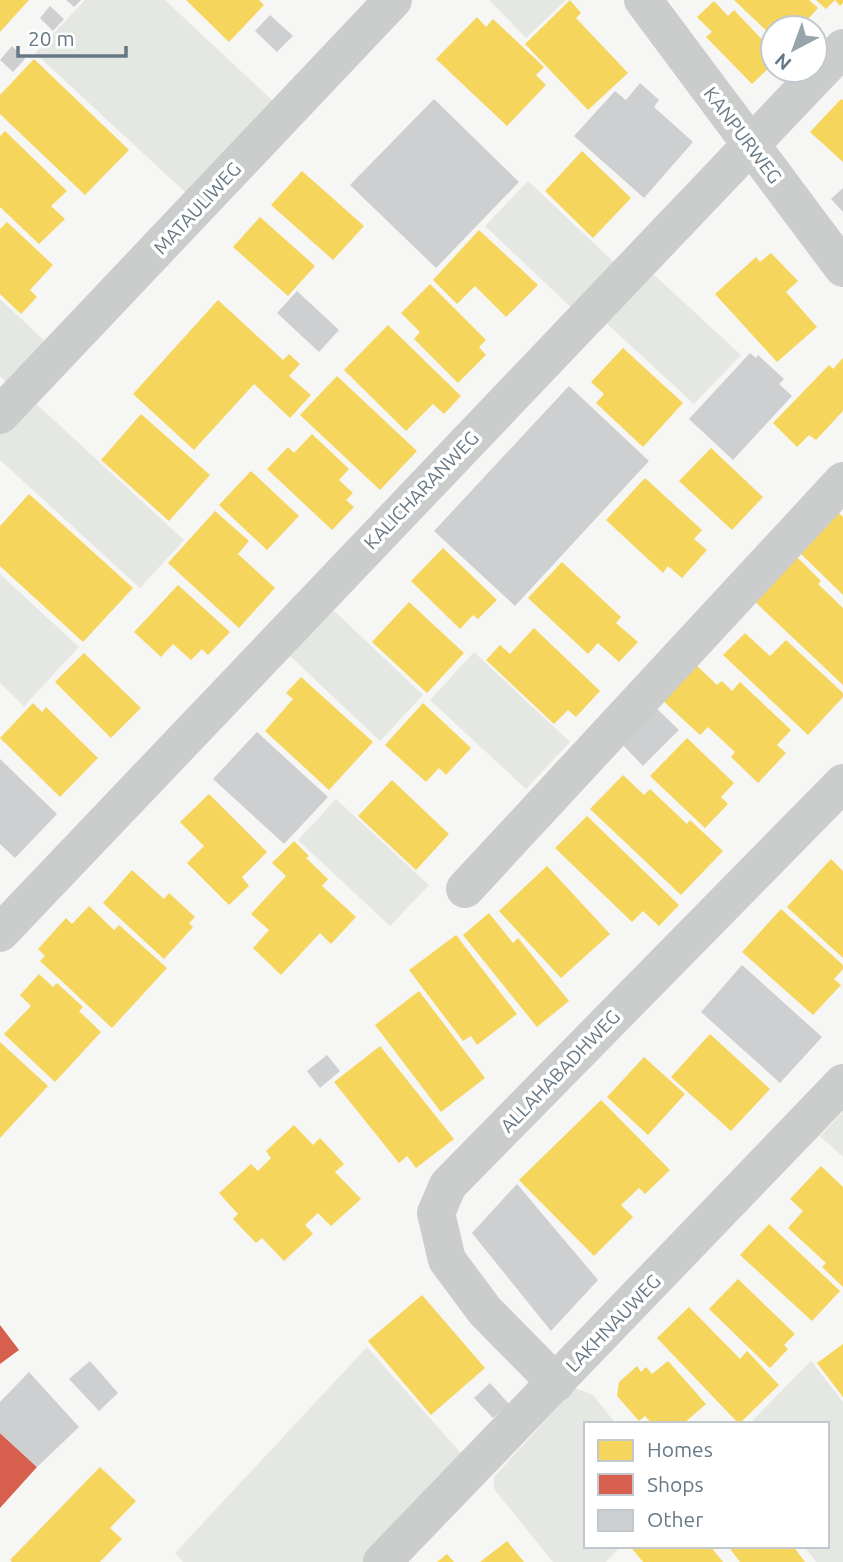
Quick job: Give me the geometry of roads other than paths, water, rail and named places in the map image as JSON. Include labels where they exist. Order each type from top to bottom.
[{"type":"street","name":"MATAULIWEG","points":[[0,415],[393,0]]},
{"type":"street","name":"KANPURWEG","points":[[643,0],[843,268]]},
{"type":"street","name":"KALICHARANWEG","points":[[0,933],[843,48]]},
{"type":"street","points":[[465,889],[843,481]]},
{"type":"street","name":"ALLAHABADHWEG","points":[[556,1383],[485,1311],[447,1260],[436,1213],[448,1185],[843,783]]},
{"type":"street","name":"LAKHNAUWEG","points":[[383,1562],[843,1083]]}]
